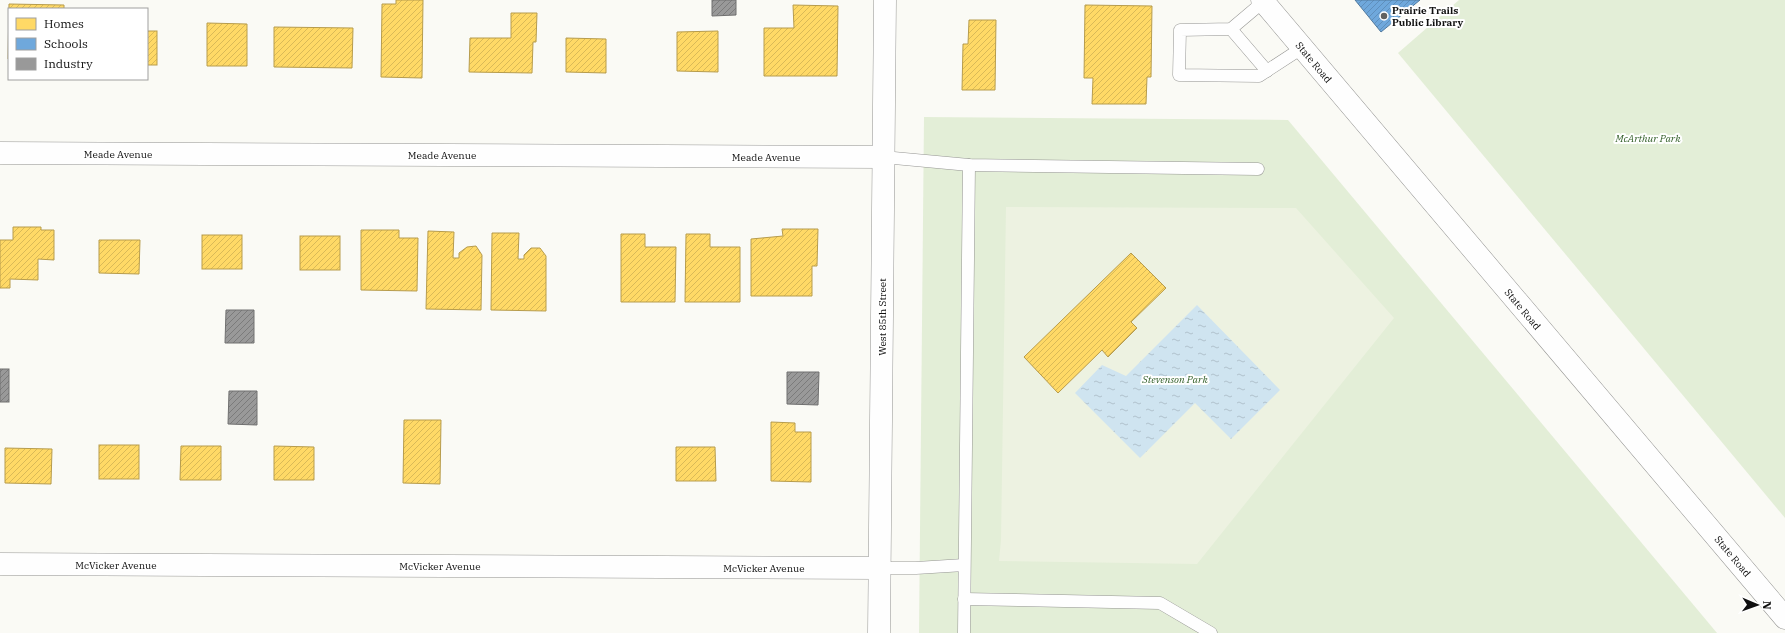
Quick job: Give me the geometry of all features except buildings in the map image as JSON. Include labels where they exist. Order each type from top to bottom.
[{"type":"street","name":"West 85th Street","points":[[879,633],[885,0]]},
{"type":"street","name":"State Road","points":[[1262,1],[1785,618]]},
{"type":"street","name":"Meade Avenue","points":[[0,153],[883,158]]},
{"type":"street","name":"McVicker Avenue","points":[[0,564],[880,568]]},
{"type":"lane","points":[[1262,1],[1231,29],[1180,30],[1179,75],[1259,76],[1302,48]]},
{"type":"lane","points":[[1231,29],[1267,71]]},
{"type":"lane","points":[[883,158],[969,165],[1258,169]]},
{"type":"lane","points":[[964,633],[969,165]]},
{"type":"lane","points":[[880,568],[916,568],[964,565]]},
{"type":"lane","points":[[964,599],[1160,603],[1211,633]]},
{"type":"green space","name":"McArthur Park","points":[[1459,0],[1785,0],[1785,518],[1398,53]]},
{"type":"green space","name":"Stevenson Park","points":[[924,117],[1288,120],[1717,633],[919,633]]},
{"type":"green space","points":[[1006,207],[1296,208],[1394,318],[1197,564],[999,561],[1001,540]]},
{"type":"water","points":[[1197,305],[1280,390],[1231,439],[1195,403],[1140,458],[1075,393],[1102,365],[1126,376]]},
{"type":"place","name":"Prairie Trails Public Library","points":[[1384,16]]}]
